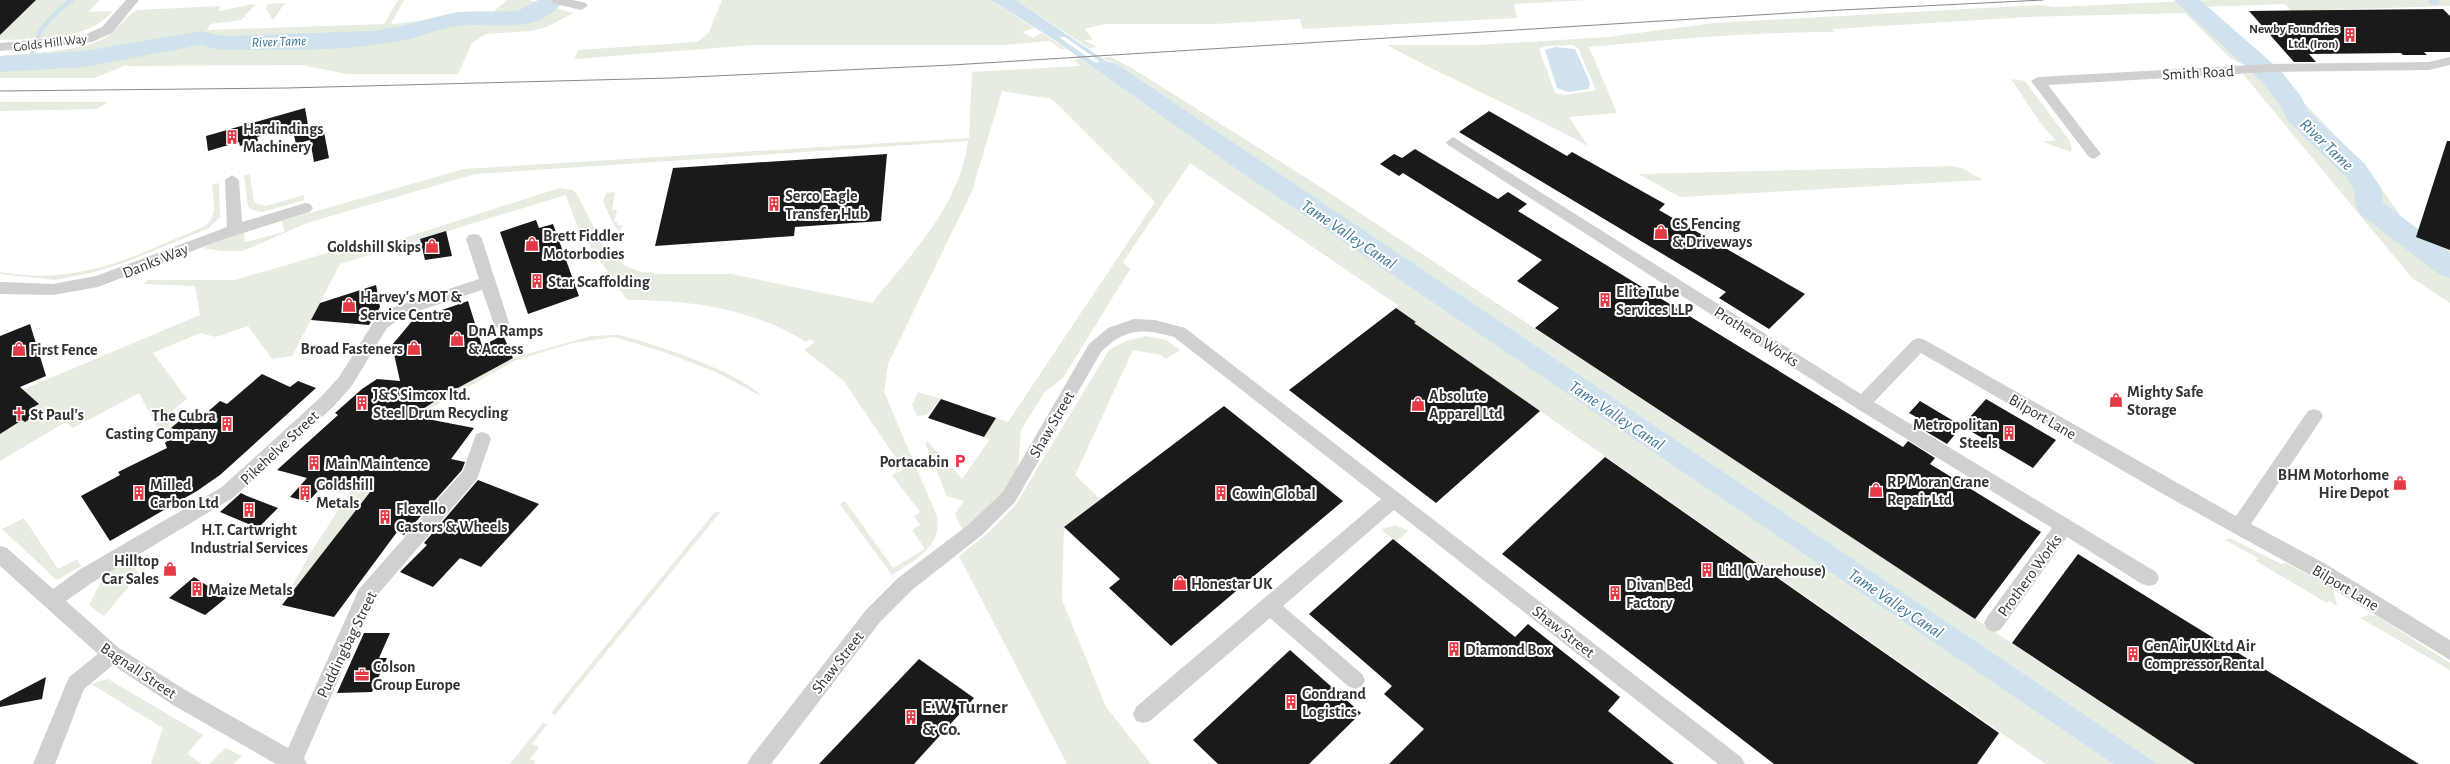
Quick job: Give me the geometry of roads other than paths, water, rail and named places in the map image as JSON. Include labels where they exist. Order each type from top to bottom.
[{"type":"street","name":"Golds Hill Way","points":[[1,47],[68,42],[87,39],[107,30],[133,0]]},
{"type":"street","points":[[557,0],[581,6]]},
{"type":"street","name":"Smith Road","points":[[2094,154],[2038,81],[2270,68],[2429,66],[2450,61]]},
{"type":"street","name":"Prothero Works","points":[[1453,142],[1862,403],[2149,578]]},
{"type":"street","points":[[232,180],[235,228]]},
{"type":"street","name":"Danks Way","points":[[0,288],[22,291],[75,288],[130,272],[235,228],[306,208]]},
{"type":"street","points":[[474,239],[501,323]]},
{"type":"street","name":"Pikehelve Street","points":[[51,601],[86,576],[228,492],[247,477],[327,402],[345,382],[381,324],[392,315],[487,282]]},
{"type":"street","name":"Shaw Street","points":[[758,764],[873,616],[905,584],[975,530],[1009,497],[1095,348],[1105,336],[1122,328],[1137,324],[1154,325],[1179,332],[1734,764]]},
{"type":"street","name":"Bilport Lane","points":[[1862,403],[1919,344],[2169,489],[2240,526],[2317,569],[2450,651]]},
{"type":"street","points":[[2240,526],[2314,416]]},
{"type":"street","name":"Puddingbag Street","points":[[294,763],[366,595],[471,474],[482,439]]},
{"type":"street","points":[[1143,714],[1393,500]]},
{"type":"street","name":"Prothero Works","points":[[1994,623],[2064,527]]},
{"type":"street","name":"Bagnall Street","points":[[0,554],[112,654],[180,698],[294,763]]},
{"type":"street","points":[[1269,605],[1355,680]]},
{"type":"street","points":[[44,764],[76,683],[112,654]]},
{"type":"water","name":"Tame Valley Canal","points":[[991,0],[1016,0],[1106,61],[1117,64],[2158,764],[2113,764],[1236,169],[1053,39]],"holes":[[[1059,37],[1065,37],[1098,60],[1099,63],[1094,62]]]},
{"type":"water","points":[[1555,47],[1575,49],[1590,83],[1589,89],[1568,92],[1557,88],[1545,50]]},
{"type":"waterway","points":[[32,62],[35,43],[44,26],[57,12],[72,0]]},
{"type":"waterway","name":"River Tame","points":[[0,64],[85,59],[200,38],[222,43],[331,41],[374,38],[404,33],[457,19],[521,18],[531,15],[552,0]]},
{"type":"waterway","name":"River Tame","points":[[2186,0],[2271,76],[2291,101],[2297,115],[2355,170],[2367,188],[2370,207],[2450,268]]},
{"type":"waterway","points":[[2431,2],[2437,2]]},
{"type":"waterway","name":"River Tame","points":[[2193,6],[2199,5]]},
{"type":"tram line","points":[[0,91],[287,88],[671,78],[952,65],[1822,11],[2043,0]]},
{"type":"place","name":"Newby Foundries Ltd. (Iron)","points":[[2350,35]]},
{"type":"place","name":"Hardindings Machinery","points":[[232,137]]},
{"type":"place","name":"Serco Eagle Transfer Hub","points":[[774,204]]},
{"type":"place","name":"CS Fencing & Driveways","points":[[1661,232]]},
{"type":"place","name":"Brett Fiddler Motorbodies","points":[[532,244]]},
{"type":"place","name":"Goldshill Skips","points":[[432,246]]},
{"type":"place","name":"Star Scaffolding","points":[[537,281]]},
{"type":"place","name":"Elite Tube Services LLP","points":[[1605,300]]},
{"type":"place","name":"Harvey's MOT & Service Centre","points":[[349,305]]},
{"type":"place","name":"DnA Ramps & Access","points":[[457,339]]},
{"type":"place","name":"Broad Fasteners","points":[[414,348]]},
{"type":"place","name":"First Fence","points":[[19,349]]},
{"type":"place","name":"Mighty Safe Storage","points":[[2116,400]]},
{"type":"place","name":"J&S Simcox ltd. Steel Drum Recycling","points":[[362,403]]},
{"type":"place","name":"Absolute Apparel Ltd","points":[[1418,404]]},
{"type":"place","name":"St Paul's","points":[[19,414]]},
{"type":"place","name":"The Cubra Casting Company","points":[[227,424]]},
{"type":"place","name":"Metropolitan Steels","points":[[2009,433]]},
{"type":"place","name":"Portacabin","points":[[960,461]]},
{"type":"place","name":"Main Maintence","points":[[314,463]]},
{"type":"place","name":"BHM Motorhome Hire Depot","points":[[2400,483]]},
{"type":"place","name":"RP Moran Crane Repair Ltd","points":[[1876,490]]},
{"type":"place","name":"Milled Carbon Ltd","points":[[139,493]]},
{"type":"place","name":"Goldshill Metals","points":[[305,493]]},
{"type":"place","name":"Cowin Global","points":[[1221,493]]},
{"type":"place","name":"H.T. Cartwright Industrial Services","points":[[249,510]]},
{"type":"place","name":"Flexello Castors & Wheels","points":[[385,517]]},
{"type":"place","name":"Hilltop Car Sales","points":[[170,569]]},
{"type":"place","name":"Lidl (Warehouse)","points":[[1707,570]]},
{"type":"place","name":"Honestar UK","points":[[1180,583]]},
{"type":"place","name":"Maize Metals","points":[[197,589]]},
{"type":"place","name":"Divan Bed Factory","points":[[1615,593]]},
{"type":"place","name":"Diamond Box","points":[[1454,649]]},
{"type":"place","name":"GenAir UK Ltd Air Compressor Rental","points":[[2133,654]]},
{"type":"place","name":"Colson Group Europe","points":[[362,675]]},
{"type":"place","name":"Gondrand Logistics","points":[[1291,702]]},
{"type":"place","name":"E.W. Turner & Co.","points":[[911,717]]}]
